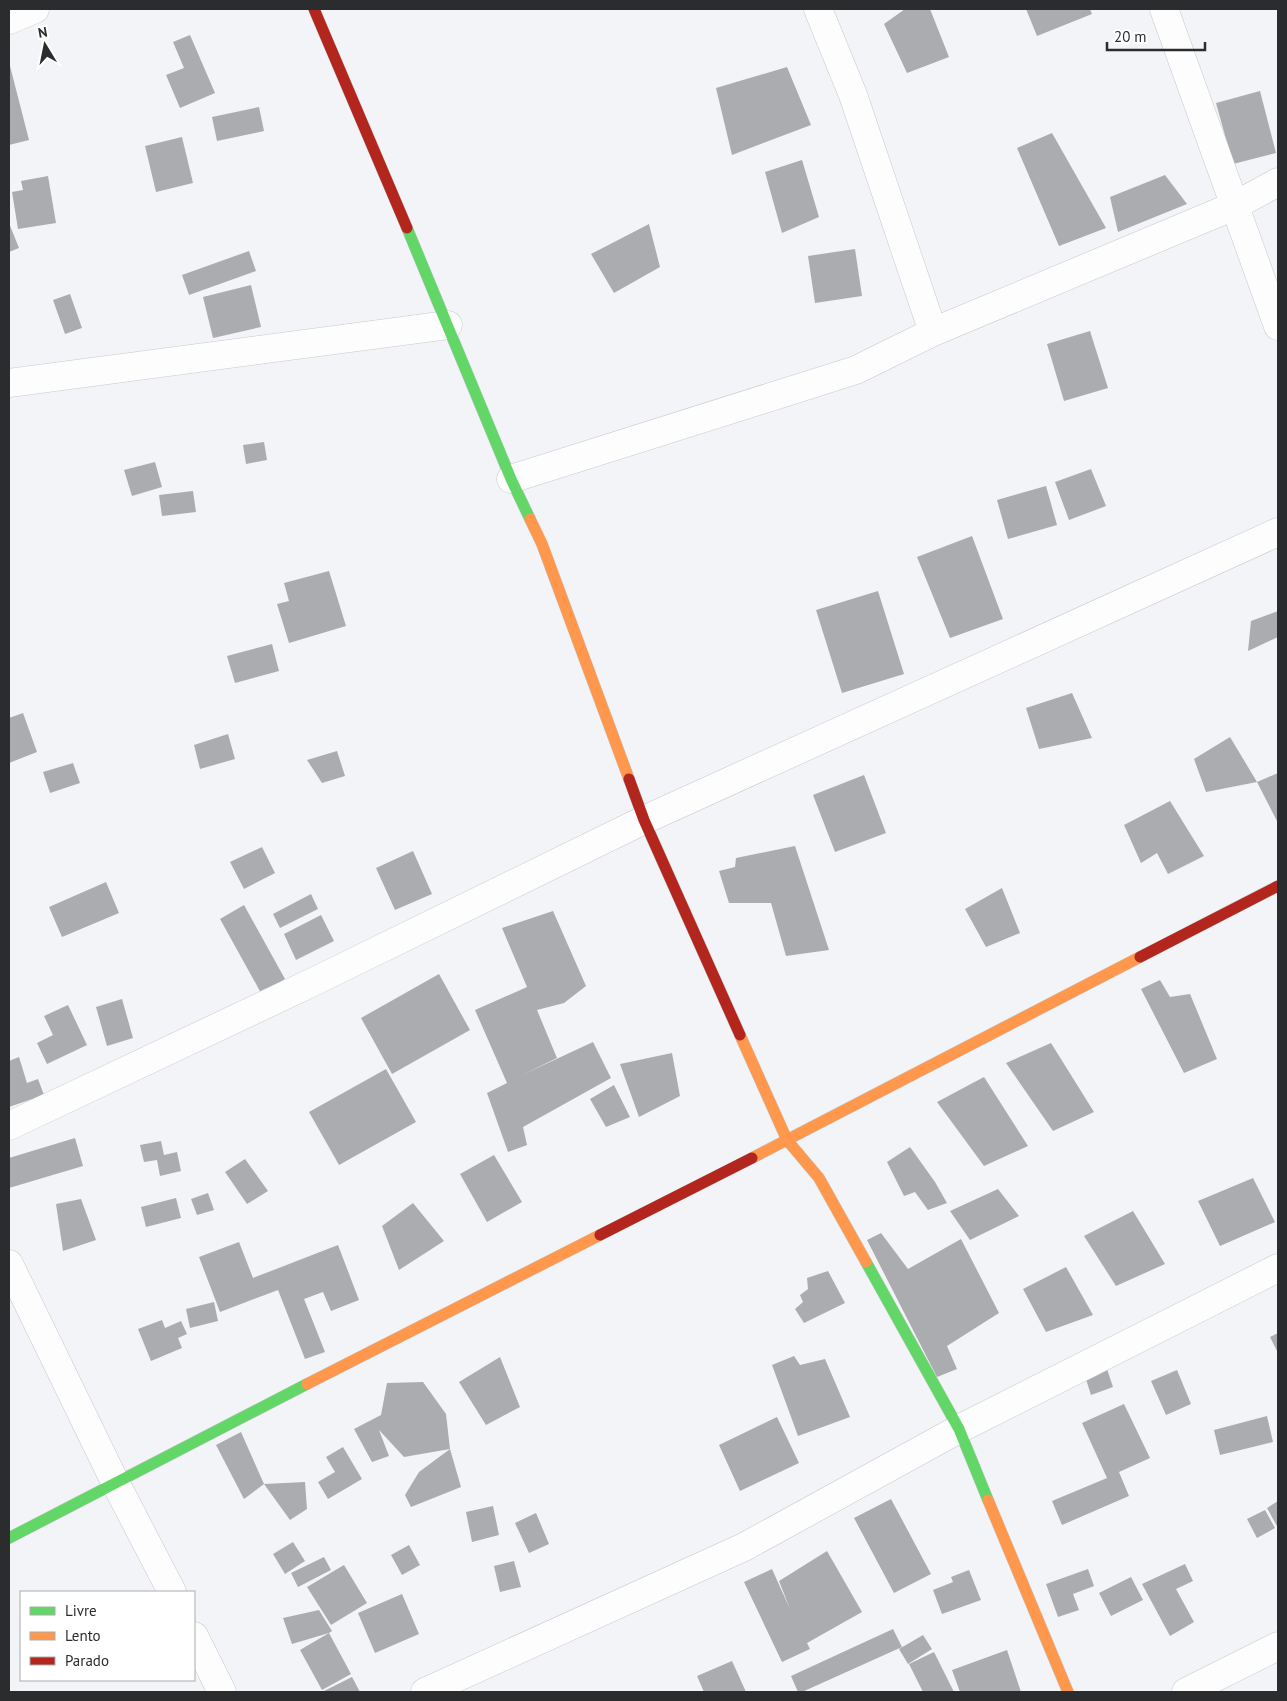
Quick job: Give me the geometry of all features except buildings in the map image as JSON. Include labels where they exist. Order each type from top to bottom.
[{"type":"street","points":[[9,20],[35,9]]},
{"type":"street","points":[[314,9],[511,479],[542,544],[644,820],[787,1140],[820,1178],[958,1430],[1068,1692]]},
{"type":"street","points":[[818,9],[853,95],[932,332]]},
{"type":"street","points":[[1164,9],[1278,326]]},
{"type":"street","points":[[511,479],[856,370],[932,332],[1234,206],[1278,182]]},
{"type":"street","points":[[9,382],[448,325]]},
{"type":"street","points":[[9,1126],[313,982],[644,820],[1278,532]]},
{"type":"street","points":[[9,1538],[115,1482],[787,1140],[1278,886]]},
{"type":"street","points":[[9,1264],[115,1482],[171,1591]]},
{"type":"street","points":[[425,1692],[744,1547],[958,1430],[1278,1268]]},
{"type":"street","points":[[195,1638],[222,1692]]},
{"type":"street","points":[[1186,1692],[1278,1646]]},
{"type":"traffic: fast","points":[[407,228],[511,479],[530,519]]},
{"type":"traffic: fast","points":[[866,1262],[959,1429],[988,1500]]},
{"type":"traffic: fast","points":[[9,1538],[307,1384]]},
{"type":"traffic: slow","points":[[530,519],[542,544],[629,779]]},
{"type":"traffic: slow","points":[[752,1158],[1140,957]]},
{"type":"traffic: slow","points":[[740,1035],[787,1140],[819,1178],[866,1262]]},
{"type":"traffic: slow","points":[[307,1384],[600,1235]]},
{"type":"traffic: slow","points":[[988,1500],[1068,1692]]},
{"type":"traffic: jam","points":[[314,9],[407,228]]},
{"type":"traffic: jam","points":[[629,779],[644,820],[740,1035]]},
{"type":"traffic: jam","points":[[1140,957],[1278,886]]},
{"type":"traffic: jam","points":[[600,1235],[752,1158]]}]
